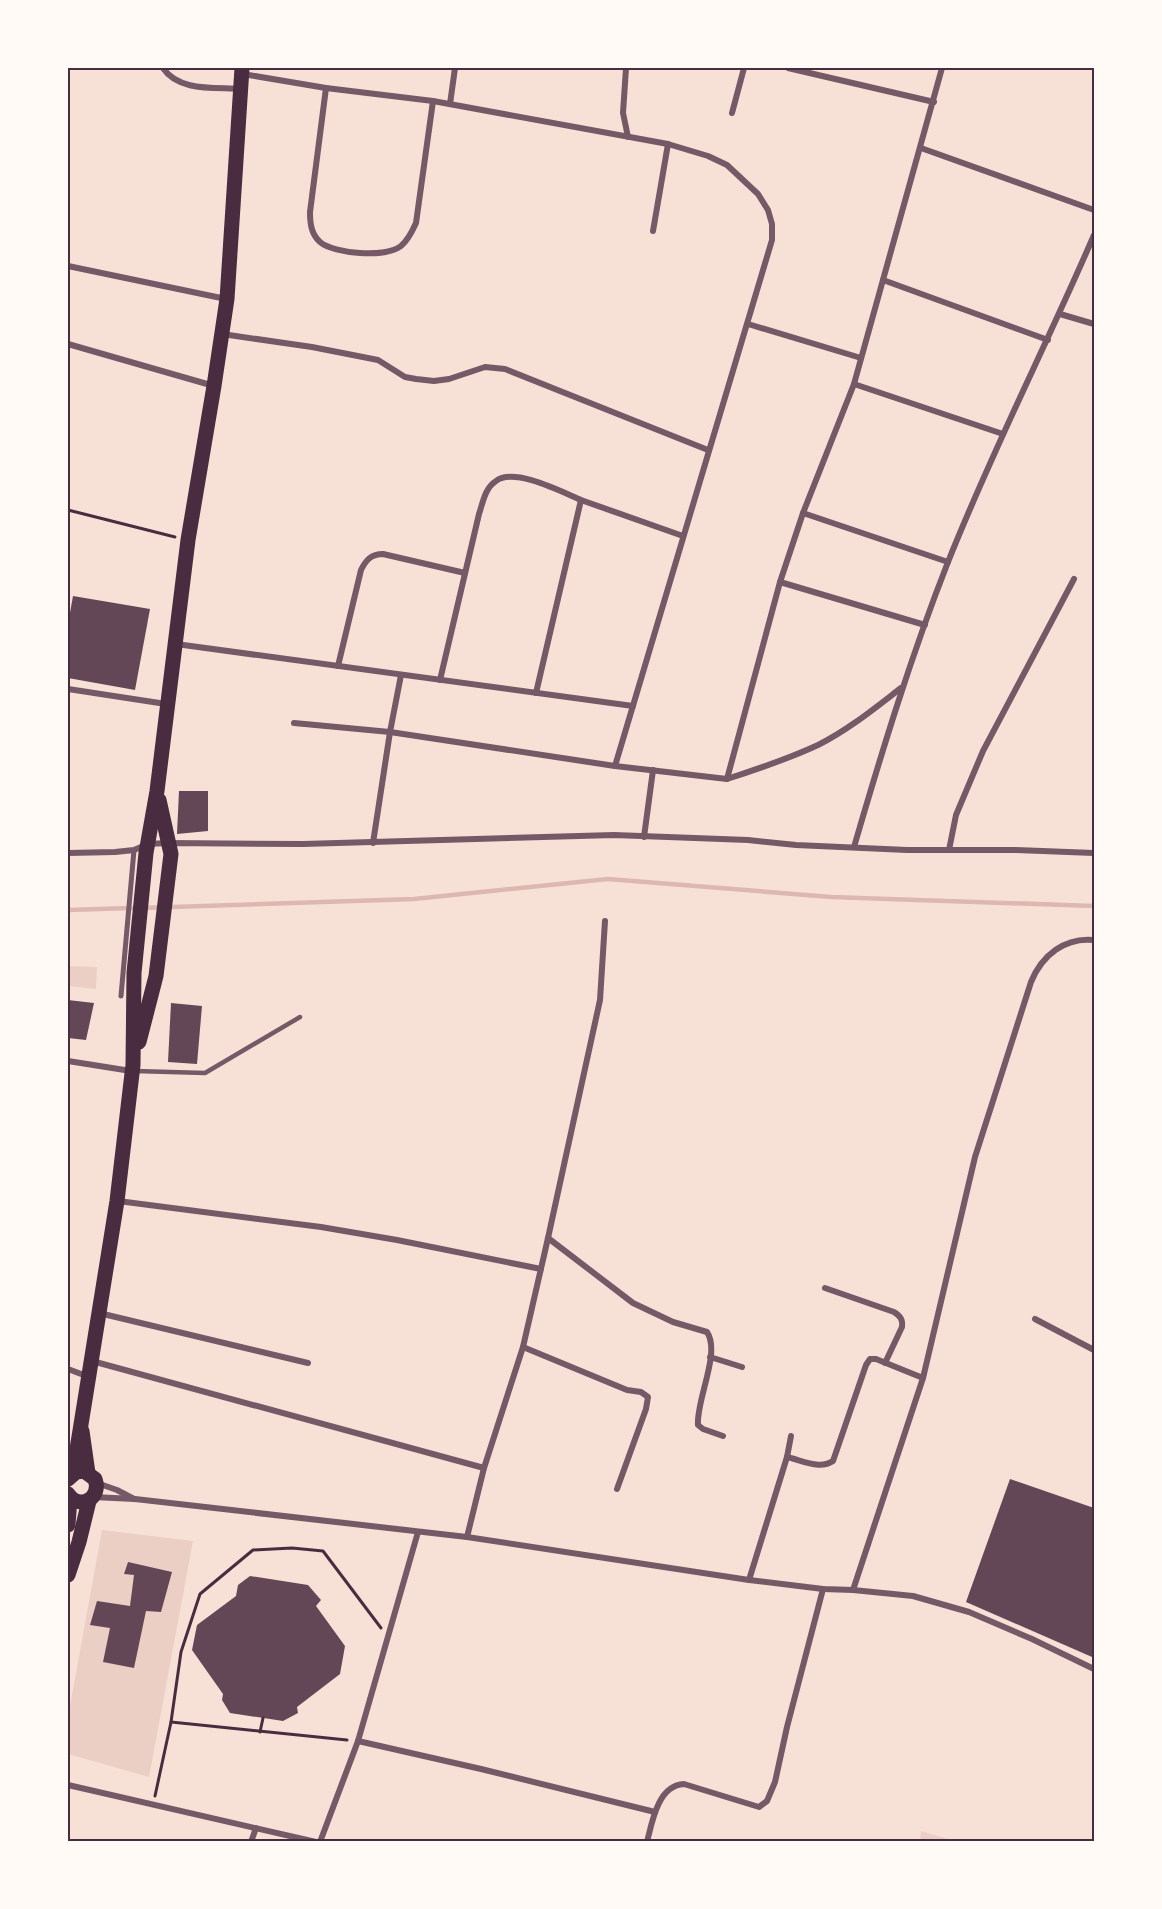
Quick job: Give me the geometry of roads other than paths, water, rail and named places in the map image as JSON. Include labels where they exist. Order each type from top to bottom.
[{"type":"main road","points":[[70,1477],[90,1377],[117,1201],[132,1068],[140,852],[157,791],[188,540],[222,334],[242,77]]},
{"type":"main road","points":[[132,1068],[156,976],[170,849],[157,791]]},
{"type":"main road","points":[[68,1564],[80,1542],[92,1488],[81,1425]]},
{"type":"main road","points":[[70,1477],[80,1471],[92,1488]]},
{"type":"main road","points":[[69,1496],[79,1503],[92,1488]]},
{"type":"main road","points":[[68,1525],[69,1496]]},
{"type":"street","points":[[163,68],[171,77],[189,86],[242,77],[433,101],[668,144],[708,156],[727,165],[758,194],[768,210],[772,224],[772,240],[615,766]]},
{"type":"street","points":[[450,104],[455,68]]},
{"type":"street","points":[[626,68],[623,113],[628,137]]},
{"type":"street","points":[[732,113],[744,68]]},
{"type":"street","points":[[788,68],[933,102]]},
{"type":"street","points":[[727,778],[780,582],[803,513],[854,384],[942,68]]},
{"type":"street","points":[[326,88],[310,225],[314,236],[322,244],[332,248],[370,254],[386,253],[399,247],[410,236],[416,223],[433,101]]},
{"type":"street","points":[[653,231],[668,144]]},
{"type":"street","points":[[921,148],[1095,210]]},
{"type":"street","points":[[854,847],[902,688],[948,562],[1003,434],[1095,235]]},
{"type":"street","points":[[68,266],[226,299]]},
{"type":"street","points":[[884,280],[1048,340]]},
{"type":"street","points":[[1060,314],[1095,324]]},
{"type":"street","points":[[748,324],[861,358]]},
{"type":"street","points":[[222,334],[312,347],[378,360],[405,377],[416,379],[434,381],[448,379],[485,367],[505,369],[708,450]]},
{"type":"street","points":[[68,344],[214,386]]},
{"type":"street","points":[[854,384],[1003,434]]},
{"type":"street","points":[[440,680],[484,498],[487,490],[496,480],[508,476],[519,477],[683,536]]},
{"type":"street","points":[[536,693],[581,500]]},
{"type":"street","points":[[803,513],[948,562]]},
{"type":"street","points":[[338,666],[361,570],[369,557],[375,554],[382,555],[465,573]]},
{"type":"street","points":[[949,850],[956,815],[983,751],[1074,579]]},
{"type":"street","points":[[780,582],[925,625]]},
{"type":"street","points":[[175,644],[633,706]]},
{"type":"street","points":[[373,843],[401,675]]},
{"type":"street","points":[[294,723],[390,732],[615,766],[727,778],[776,763],[820,744],[861,719],[902,688]]},
{"type":"street","points":[[68,689],[166,704]]},
{"type":"street","points":[[644,837],[653,770]]},
{"type":"street","points":[[68,853],[140,852],[256,844],[614,836],[748,840],[796,845],[1095,853]]},
{"type":"street","points":[[121,996],[140,852]]},
{"type":"street","points":[[467,1537],[484,1468],[523,1347],[548,1239],[600,1000],[605,921]]},
{"type":"street","points":[[853,1590],[923,1378],[975,1157],[1031,982],[1036,970],[1056,949],[1068,942],[1095,939]]},
{"type":"street","points":[[68,1061],[132,1068]]},
{"type":"street","points":[[117,1201],[321,1227],[541,1269]]},
{"type":"street","points":[[548,1239],[633,1303],[673,1322],[707,1332],[710,1337],[710,1357],[698,1425],[703,1430],[723,1436]]},
{"type":"street","points":[[825,1288],[900,1316],[903,1322],[902,1327],[885,1363]]},
{"type":"street","points":[[99,1312],[308,1363]]},
{"type":"street","points":[[1035,1319],[1095,1350]]},
{"type":"street","points":[[523,1347],[627,1390],[646,1394],[648,1397],[646,1409],[617,1489]]},
{"type":"street","points":[[710,1357],[741,1367]]},
{"type":"street","points":[[787,1456],[817,1465],[828,1465],[833,1461],[866,1365],[873,1358],[923,1378]]},
{"type":"street","points":[[92,1361],[484,1468]]},
{"type":"street","points":[[68,1369],[90,1377]]},
{"type":"street","points":[[748,1580],[787,1456],[791,1436]]},
{"type":"street","points":[[92,1488],[135,1499],[467,1537],[748,1580],[913,1596],[969,1612],[1094,1668]]},
{"type":"street","points":[[92,1488],[117,1490],[135,1499]]},
{"type":"street","points":[[68,1785],[318,1842],[358,1741],[418,1532]]},
{"type":"street","points":[[647,1842],[655,1812],[664,1794],[677,1784],[684,1784],[759,1806],[767,1801],[775,1782],[823,1589]]},
{"type":"street","points":[[358,1741],[655,1812]]},
{"type":"street","points":[[251,1842],[256,1828]]},
{"type":"lane","points":[[132,1068],[205,1072],[300,1017]]},
{"type":"waterway","points":[[142,908],[414,899],[608,879],[831,897],[1094,906]]},
{"type":"waterway","points":[[68,910],[131,908]]}]
